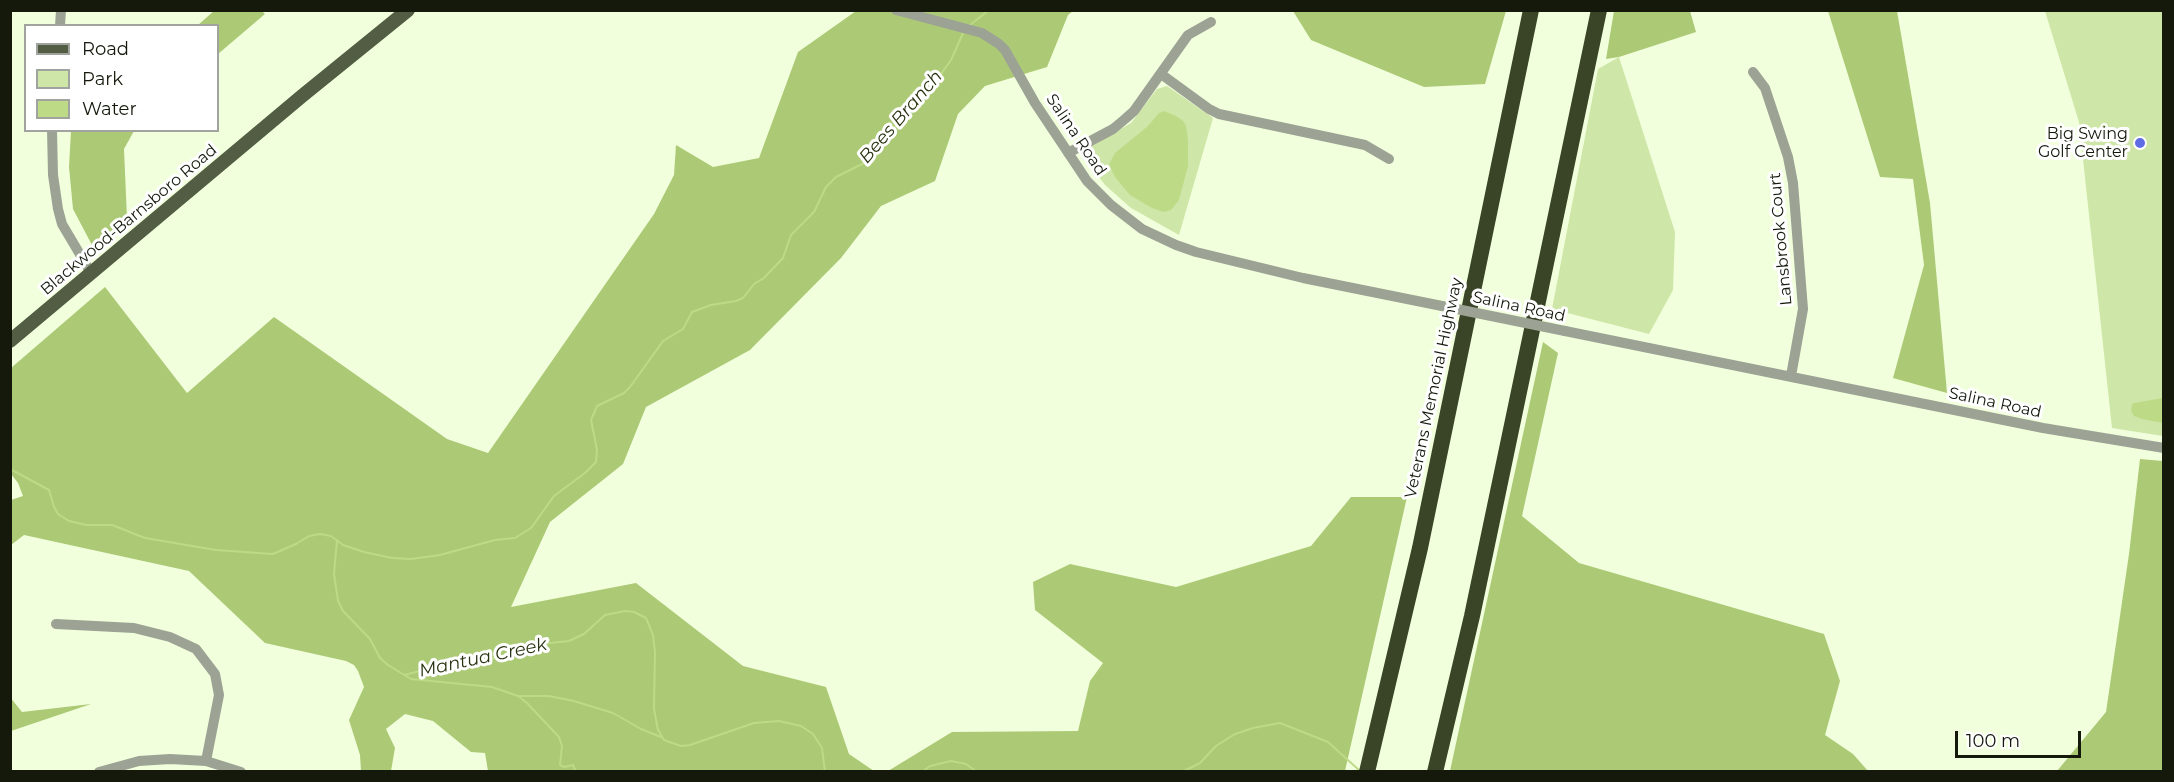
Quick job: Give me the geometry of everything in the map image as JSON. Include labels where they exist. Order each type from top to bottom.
[{"type":"highway","name":"Veterans Memorial Highway","points":[[1367,771],[1420,548],[1531,10]]},
{"type":"highway","points":[[1436,771],[1472,616],[1599,10]]},
{"type":"main road","name":"Blackwood-Barnsboro Road","points":[[10,341],[408,10]]},
{"type":"street","name":"Salina Road","points":[[896,10],[972,30],[988,36],[1005,50],[1035,103],[1087,181],[1111,205],[1142,229],[1176,245],[1303,278],[1791,375],[2043,428],[2163,448]]},
{"type":"street","points":[[1068,153],[1113,129],[1134,111],[1188,35],[1211,22]]},
{"type":"street","name":"Lansbrook Court","points":[[1753,72],[1765,88],[1788,157],[1793,183],[1803,309],[1791,375]]},
{"type":"street","points":[[1161,74],[1219,114],[1365,145],[1389,159]]},
{"type":"street","points":[[52,132],[53,175],[62,224],[91,273]]},
{"type":"street","points":[[56,624],[134,628],[170,637],[196,649],[215,674],[219,695],[206,761]]},
{"type":"street","points":[[99,771],[147,760],[170,759],[206,761],[241,771]]},
{"type":"green space","points":[[2045,11],[2163,11],[2163,436],[2112,428],[2079,122]]},
{"type":"green space","points":[[1619,57],[1675,232],[1673,290],[1649,334],[1552,309],[1598,69]]},
{"type":"green space","points":[[1167,86],[1213,118],[1179,235],[1131,208],[1105,185],[1083,156],[1087,149],[1131,123],[1157,89]]},
{"type":"shaded area","points":[[215,10],[262,11],[265,14],[219,53],[219,24],[199,24]]},
{"type":"shaded area","points":[[856,11],[1073,11],[1068,15],[1047,67],[985,86],[958,114],[935,181],[881,206],[841,258],[750,350],[646,407],[623,464],[550,522],[511,607],[636,583],[743,666],[826,687],[849,754],[874,771],[488,771],[485,753],[471,752],[433,721],[405,714],[386,729],[395,748],[391,771],[361,771],[360,755],[349,720],[364,687],[354,665],[346,661],[265,643],[189,571],[24,535],[11,545],[11,500],[23,496],[18,483],[11,474],[11,368],[105,287],[187,393],[274,317],[447,439],[488,453],[654,214],[674,175],[676,145],[713,167],[759,158],[798,52]]},
{"type":"shaded area","points":[[1293,11],[1506,11],[1485,84],[1424,87],[1311,40]]},
{"type":"shaded area","points":[[1614,11],[1690,11],[1696,32],[1619,57],[1606,59]]},
{"type":"shaded area","points":[[1828,11],[1897,11],[1930,203],[1947,393],[1893,378],[1924,265],[1913,179],[1880,177]]},
{"type":"shaded area","points":[[71,132],[133,132],[124,149],[127,219],[93,247],[73,209],[69,167]]},
{"type":"shaded area","points":[[1543,342],[1558,353],[1522,516],[1579,563],[1824,634],[1840,681],[1825,735],[1853,754],[1868,771],[1450,771]]},
{"type":"shaded area","points":[[2140,459],[2163,461],[2163,771],[2057,771],[2106,712]]},
{"type":"shaded area","points":[[1351,497],[1407,497],[1345,771],[888,771],[952,732],[1078,731],[1090,681],[1103,663],[1035,610],[1033,582],[1070,564],[1176,587],[1311,546]]},
{"type":"shaded area","points":[[10,697],[22,712],[91,704],[11,731]]},
{"type":"water","points":[[1164,111],[1176,116],[1186,126],[1188,166],[1179,200],[1171,210],[1164,212],[1130,195],[1115,177],[1109,164],[1115,153]]},
{"type":"water","points":[[2163,398],[2163,423],[2134,416],[2131,411],[2134,403]]},
{"type":"waterway","name":"Bees Branch","points":[[970,25],[989,10]]},
{"type":"waterway","name":"Bees Branch","points":[[10,469],[49,490],[58,514],[69,521],[86,525],[112,525],[145,538],[216,550],[273,554],[309,536],[320,534],[331,536],[343,545],[364,552],[392,558],[411,559],[440,555],[495,540],[515,538],[531,528],[554,496],[596,462],[597,450],[591,420],[597,406],[624,393],[663,341],[683,329],[692,312],[743,298],[754,284],[764,278],[783,258],[791,235],[814,212],[826,187],[836,177],[864,163],[941,74],[951,60],[964,31]]},
{"type":"waterway","points":[[337,540],[334,574],[338,601],[343,611],[370,639],[380,658],[411,679],[492,687],[518,696],[559,737],[562,746],[560,765],[564,767],[573,765],[576,772]]},
{"type":"waterway","name":"Mantua Creek","points":[[404,675],[424,670],[461,667],[510,654],[531,645],[569,641],[584,634],[605,615],[625,611],[634,612],[646,618],[653,635],[654,709],[658,730],[664,740],[681,746],[690,745],[754,723],[779,721],[801,726],[813,734],[822,748],[825,772]]},
{"type":"waterway","points":[[519,696],[549,696],[574,701],[613,713],[661,737]]},
{"type":"waterway","name":"Mantua Creek","points":[[1182,772],[1200,763],[1216,746],[1235,734],[1280,723],[1328,742],[1360,771]]},
{"type":"waterway","name":"Mantua Creek","points":[[922,772],[930,766],[951,761],[966,764],[977,772]]},
{"type":"place","name":"Big Swing Golf Center","points":[[2140,143]]}]
